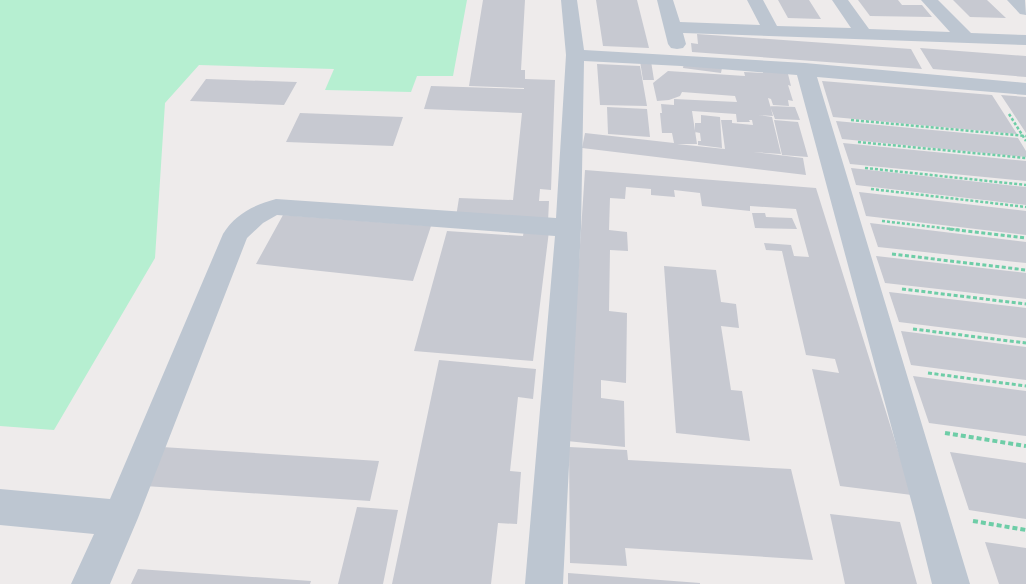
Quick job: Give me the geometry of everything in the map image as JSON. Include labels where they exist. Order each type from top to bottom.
[{"type":"street","points":[[544,584],[568,228],[575,55],[569,0]]},
{"type":"street","points":[[665,0],[681,60]]},
{"type":"street","points":[[756,0],[772,32]]},
{"type":"street","points":[[840,0],[864,34]]},
{"type":"street","points":[[929,0],[966,38]]},
{"type":"street","points":[[1015,0],[1026,10]]},
{"type":"street","points":[[672,28],[1026,40]]},
{"type":"street","points":[[575,55],[805,69],[1026,89]]},
{"type":"street","points":[[805,69],[933,515],[951,584]]},
{"type":"street","points":[[90,584],[120,518],[236,234],[251,217],[263,210],[276,207],[568,228]]},
{"type":"street","points":[[0,506],[120,518]]},
{"type":"path","points":[[828,151],[1026,136]]},
{"type":"path","points":[[828,151],[1026,158]]},
{"type":"path","points":[[828,151],[1026,185]]},
{"type":"path","points":[[828,151],[1026,207]]},
{"type":"path","points":[[847,216],[1026,238]]},
{"type":"path","points":[[857,250],[1026,270]]},
{"type":"path","points":[[866,285],[1026,304]]},
{"type":"path","points":[[878,324],[1026,343]]},
{"type":"path","points":[[891,368],[1026,386]]},
{"type":"path","points":[[908,427],[1026,446]]},
{"type":"path","points":[[933,515],[1026,530]]},
{"type":"green space","points":[[0,0],[467,0],[453,76],[417,76],[411,92],[325,90],[334,69],[199,65],[165,103],[155,258],[54,430],[0,426]]},
{"type":"building","points":[[483,0],[525,0],[521,70],[525,70],[525,79],[555,80],[551,190],[540,189],[539,201],[549,201],[548,222],[456,217],[459,198],[513,200],[522,113],[424,109],[431,86],[524,89],[469,86]]},
{"type":"building","points":[[596,0],[637,0],[649,48],[603,46]]},
{"type":"building","points":[[778,0],[809,0],[821,19],[788,18]]},
{"type":"building","points":[[858,0],[898,0],[902,5],[922,5],[932,17],[870,16]]},
{"type":"building","points":[[953,0],[987,0],[1006,18],[970,17]]},
{"type":"building","points":[[697,34],[911,49],[922,69],[692,52],[691,43],[698,44]]},
{"type":"building","points":[[920,48],[1026,56],[1026,77],[933,69]]},
{"type":"building","points":[[640,61],[651,61],[654,80],[643,80]]},
{"type":"building","points":[[684,63],[722,68],[721,73],[683,68]]},
{"type":"building","points":[[597,64],[640,66],[647,106],[600,105]]},
{"type":"building","points":[[763,70],[788,74],[791,86],[788,85],[793,101],[788,100],[789,106],[773,105],[771,99],[768,98],[773,116],[758,115],[772,117],[781,154],[753,152],[803,158],[806,175],[582,148],[585,133],[674,143],[672,133],[662,133],[661,104],[674,105],[674,99],[737,102],[735,96],[682,92],[680,96],[669,100],[657,101],[653,83],[668,71],[745,76],[744,72],[763,73]],"holes":[[[692,111],[736,114],[737,122],[750,122],[749,120],[752,120],[753,125],[732,123],[732,120],[721,120],[725,149],[677,144],[697,144]]]},
{"type":"building","points":[[206,79],[297,82],[284,105],[190,101]]},
{"type":"building","points":[[822,81],[992,95],[1017,134],[833,117]]},
{"type":"building","points":[[1001,95],[1026,97],[1026,133]]},
{"type":"building","points":[[770,106],[795,107],[800,120],[775,119]]},
{"type":"building","points":[[607,107],[647,109],[650,137],[608,134]]},
{"type":"building","points":[[300,113],[403,117],[393,146],[286,142]]},
{"type":"building","points":[[701,115],[720,117],[722,148],[698,145],[698,141],[701,141],[700,133],[695,132],[695,123],[701,123]]},
{"type":"building","points":[[774,120],[798,122],[808,157],[782,155]]},
{"type":"building","points":[[836,121],[1018,138],[1026,151],[1026,157],[842,139]]},
{"type":"building","points":[[843,143],[1026,161],[1026,181],[850,164]]},
{"type":"building","points":[[851,168],[1026,187],[1026,205],[856,185]]},
{"type":"building","points":[[585,170],[816,188],[912,495],[840,486],[812,369],[839,373],[835,359],[806,355],[782,251],[766,250],[764,243],[791,245],[794,256],[809,257],[796,209],[750,206],[750,211],[702,206],[700,193],[674,190],[675,197],[651,195],[651,189],[626,187],[625,199],[610,198],[609,230],[627,232],[628,251],[610,250],[609,311],[627,313],[626,383],[601,380],[601,398],[624,401],[625,447],[567,441]]},
{"type":"building","points":[[859,192],[1026,211],[1026,235],[866,216]]},
{"type":"building","points":[[752,213],[765,213],[766,217],[792,218],[797,229],[755,228]]},
{"type":"building","points":[[283,215],[431,226],[413,281],[256,264]]},
{"type":"building","points":[[870,223],[1026,242],[1026,263],[878,247]]},
{"type":"building","points":[[524,230],[549,231],[533,361],[414,351],[447,231],[523,236]]},
{"type":"building","points":[[876,256],[1026,273],[1026,299],[885,283]]},
{"type":"building","points":[[664,266],[716,270],[721,302],[736,304],[739,328],[721,326],[731,390],[742,391],[750,441],[676,433]]},
{"type":"building","points":[[889,292],[1026,308],[1026,338],[899,322]]},
{"type":"building","points":[[901,331],[1026,347],[1026,380],[911,365]]},
{"type":"building","points":[[439,360],[536,369],[533,399],[518,397],[510,471],[521,472],[517,524],[498,523],[491,584],[392,584]]},
{"type":"building","points":[[913,376],[1026,391],[1026,436],[929,423]]},
{"type":"building","points":[[162,447],[379,461],[370,501],[145,486]]},
{"type":"building","points":[[569,447],[627,450],[628,460],[791,469],[813,560],[625,548],[627,566],[570,563]]},
{"type":"building","points":[[950,452],[1026,463],[1026,519],[969,510]]},
{"type":"building","points":[[357,507],[398,510],[383,584],[338,584]]},
{"type":"building","points":[[830,514],[900,522],[917,584],[845,584]]},
{"type":"building","points":[[985,542],[1026,548],[1026,584],[999,584]]},
{"type":"building","points":[[138,569],[311,581],[310,584],[131,584]]},
{"type":"building","points":[[568,573],[700,583],[700,584],[568,584]]}]
